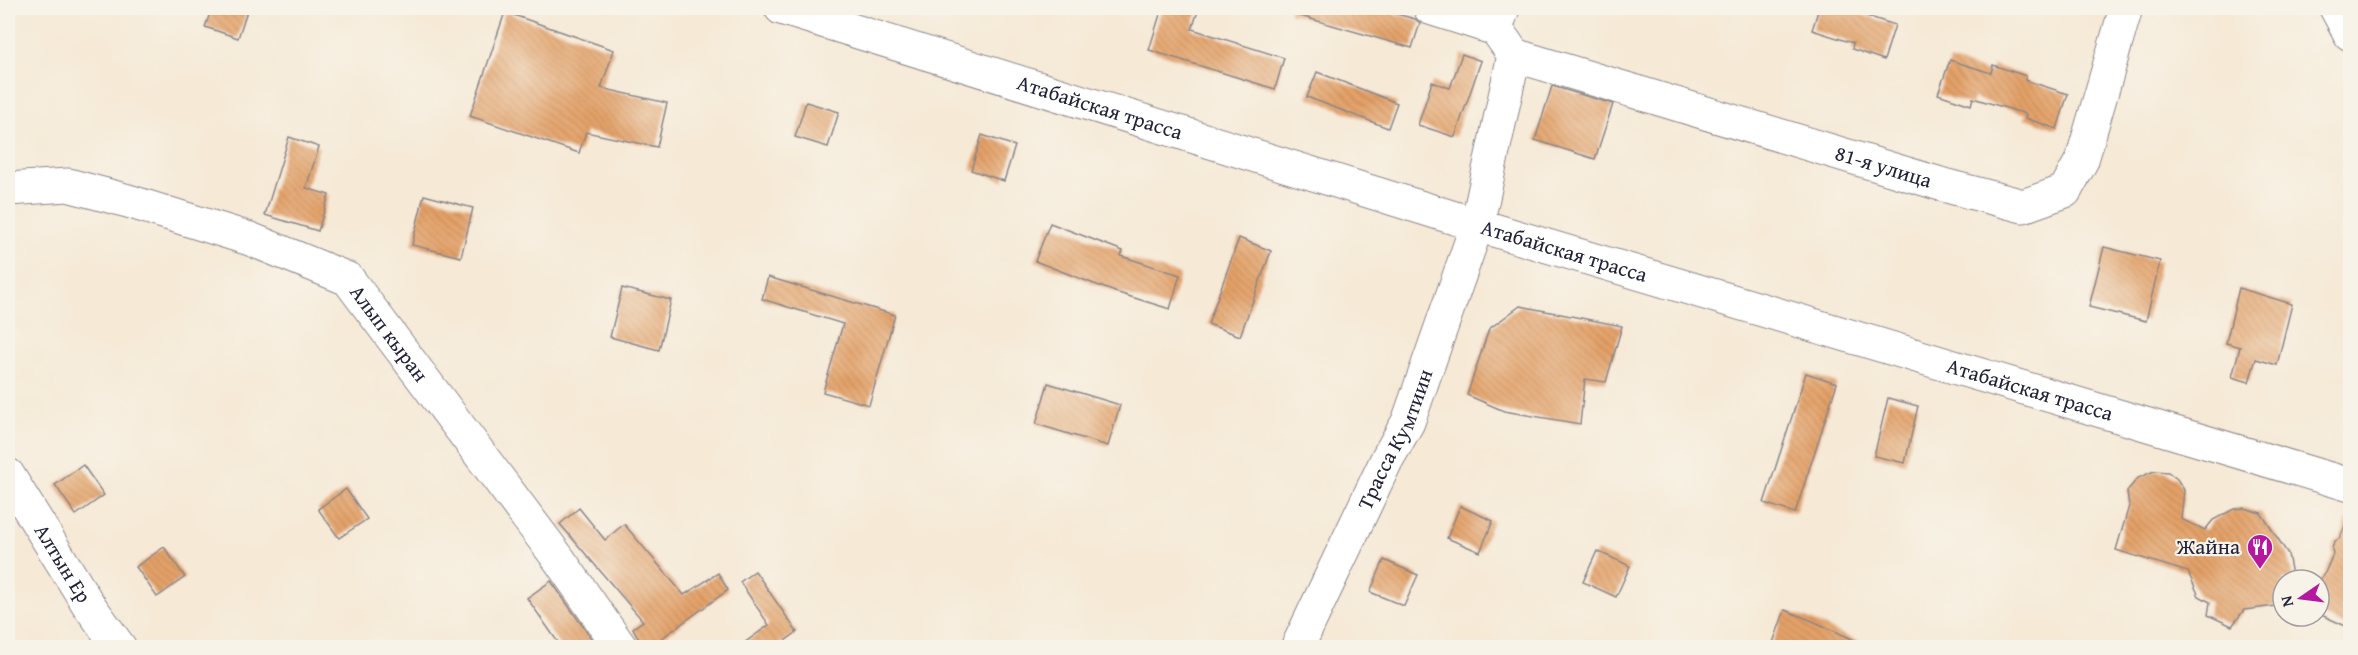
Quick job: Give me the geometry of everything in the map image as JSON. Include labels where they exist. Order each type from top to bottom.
[{"type":"street","name":"Атабайская трасса","points":[[781,8],[1477,225],[2350,485]]},
{"type":"street","name":"81-я улица","points":[[1430,8],[1504,31],[1947,186],[2023,206],[2064,191],[2082,159],[2126,8]]},
{"type":"street","points":[[2336,8],[2350,34]]},
{"type":"street","name":"Трасса Кумтиин","points":[[1297,648],[1387,459],[1408,422],[1477,225],[1504,31]]},
{"type":"street","name":"Алып кыран","points":[[8,189],[69,185],[129,201],[250,239],[348,279],[544,540],[621,648]]},
{"type":"street","name":"Алтын Ер","points":[[8,476],[88,604],[120,648]]},
{"type":"building","points":[[212,8],[248,8],[238,38],[205,27]]},
{"type":"building","points":[[1162,8],[1199,8],[1192,29],[1284,58],[1275,89],[1149,50]]},
{"type":"building","points":[[1290,8],[1375,8],[1415,19],[1420,23],[1412,48],[1290,13]]},
{"type":"building","points":[[1819,8],[1855,8],[1854,12],[1895,25],[1884,60],[1852,49],[1853,43],[1812,30]]},
{"type":"building","points":[[505,12],[614,50],[601,88],[667,103],[657,147],[586,132],[579,153],[470,116]]},
{"type":"building","points":[[1462,54],[1481,61],[1455,137],[1418,125],[1432,82],[1450,88]]},
{"type":"building","points":[[1950,60],[1991,73],[1993,65],[2026,76],[2025,80],[2068,94],[2057,129],[2025,118],[2026,114],[1973,98],[1971,105],[1938,94]]},
{"type":"building","points":[[1317,72],[1397,103],[1388,128],[1307,97]]},
{"type":"building","points":[[1552,86],[1613,104],[1595,159],[1535,140]]},
{"type":"building","points":[[806,102],[839,112],[828,147],[795,137]]},
{"type":"building","points":[[982,135],[1015,146],[1004,181],[971,170]]},
{"type":"building","points":[[289,137],[319,147],[306,188],[329,195],[318,231],[265,215]]},
{"type":"building","points":[[424,195],[473,208],[461,257],[412,245]]},
{"type":"building","points":[[1050,223],[1123,251],[1121,256],[1180,275],[1170,309],[1115,292],[1035,261]]},
{"type":"building","points":[[1239,238],[1271,251],[1240,336],[1208,324]]},
{"type":"building","points":[[2104,247],[2160,261],[2146,321],[2089,307]]},
{"type":"building","points":[[768,277],[895,315],[869,405],[823,392],[843,324],[762,299]]},
{"type":"building","points":[[622,288],[671,300],[659,350],[610,337]]},
{"type":"building","points":[[2239,288],[2292,304],[2277,365],[2256,359],[2249,382],[2232,377],[2240,347],[2226,343]]},
{"type":"building","points":[[1520,306],[1622,326],[1606,382],[1585,379],[1580,424],[1504,411],[1467,395],[1489,329]]},
{"type":"building","points":[[1806,373],[1837,383],[1795,513],[1764,503]]},
{"type":"building","points":[[1048,383],[1120,405],[1108,446],[1036,424]]},
{"type":"building","points":[[1888,398],[1918,406],[1905,463],[1874,456]]},
{"type":"building","points":[[83,465],[104,495],[76,515],[55,485]]},
{"type":"building","points":[[2154,471],[2168,472],[2177,479],[2184,490],[2181,519],[2205,530],[2213,520],[2234,509],[2244,508],[2261,513],[2288,554],[2291,568],[2271,568],[2271,607],[2244,610],[2232,626],[2208,615],[2210,602],[2199,596],[2188,572],[2116,550],[2129,506],[2127,491],[2138,478]]},
{"type":"building","points":[[346,489],[367,519],[339,538],[318,509]]},
{"type":"building","points":[[1460,506],[1493,521],[1480,552],[1447,538]]},
{"type":"building","points":[[579,508],[605,540],[624,524],[684,595],[718,573],[728,590],[662,638],[666,648],[643,648],[633,628],[643,621],[560,524]]},
{"type":"building","points":[[2350,514],[2350,628],[2331,619],[2331,568],[2327,568],[2333,554],[2334,542],[2340,538]]},
{"type":"building","points":[[164,547],[185,577],[157,597],[136,567]]},
{"type":"building","points":[[1597,551],[1630,566],[1616,597],[1583,582]]},
{"type":"building","points":[[1384,560],[1418,575],[1404,606],[1370,592]]},
{"type":"building","points":[[755,571],[797,632],[775,648],[737,648],[769,625],[740,582]]},
{"type":"building","points":[[551,581],[598,648],[562,648],[527,598]]},
{"type":"building","points":[[1785,610],[1808,619],[1872,648],[1771,648]]},
{"type":"place","name":"Жайна","points":[[2260,570]]}]
